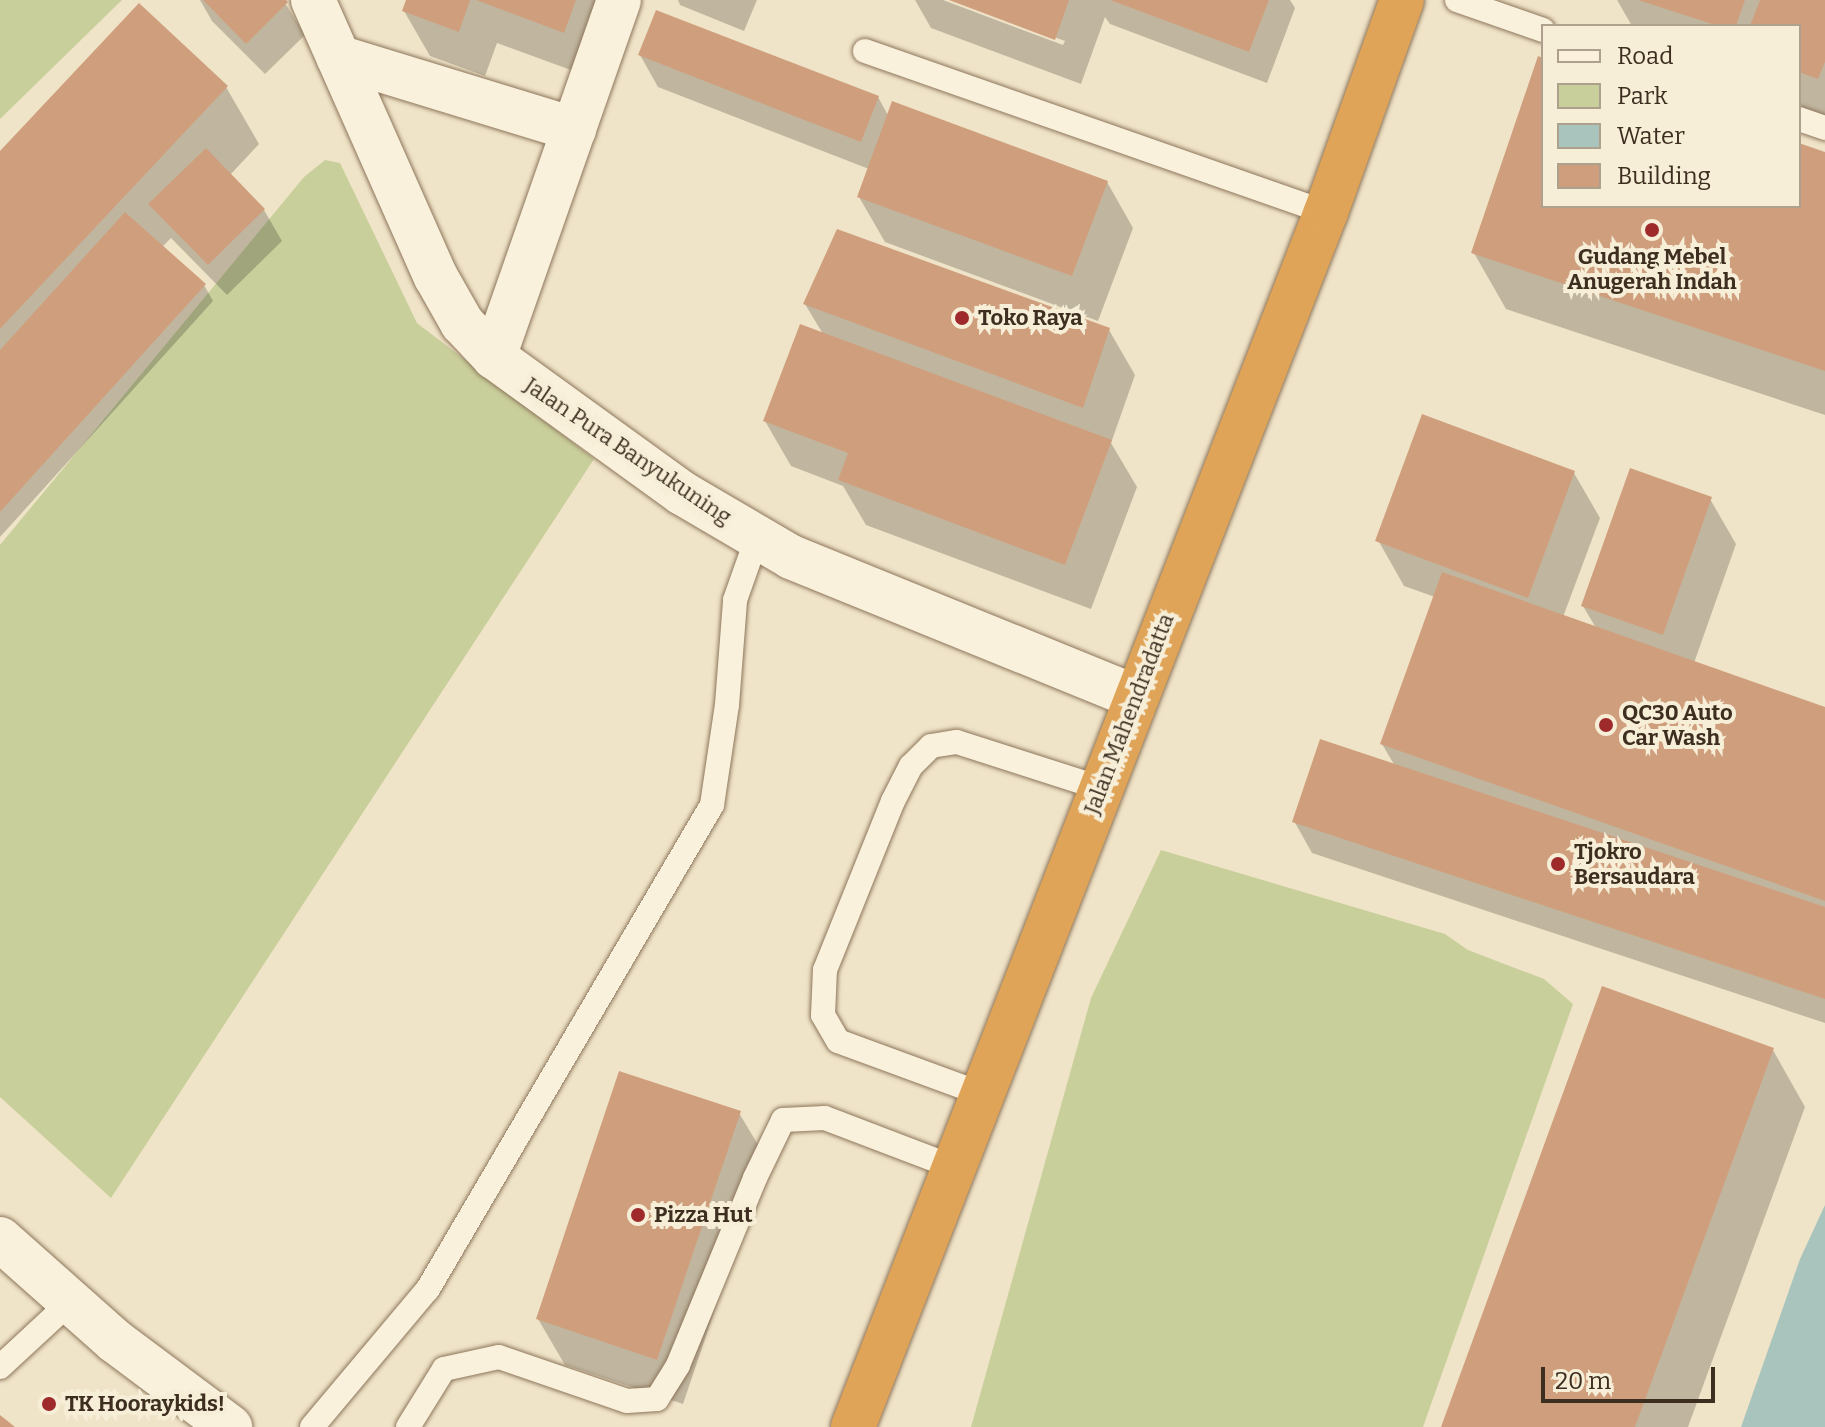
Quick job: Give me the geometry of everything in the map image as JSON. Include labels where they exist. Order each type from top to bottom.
[{"type":"highway","name":"Jalan Mahendradatta","points":[[853,1427],[1326,212],[1402,0]]},
{"type":"street","name":"Jalan Pura Banyukuning","points":[[313,0],[436,277],[462,323],[494,357],[682,493],[791,557],[1135,697]]},
{"type":"street","points":[[494,357],[619,0]]},
{"type":"street","points":[[338,57],[574,129]]},
{"type":"street","points":[[0,1239],[69,1303],[230,1427]]},
{"type":"lane","points":[[1457,0],[1541,29]]},
{"type":"lane","points":[[865,51],[1326,212]]},
{"type":"lane","points":[[1801,120],[1825,128]]},
{"type":"lane","points":[[312,1427],[428,1289],[712,805],[727,705],[735,600],[757,538]]},
{"type":"lane","points":[[982,1094],[838,1041],[823,1015],[825,970],[893,801],[911,766],[931,746],[957,742],[1100,788]]},
{"type":"lane","points":[[408,1427],[444,1369],[499,1357],[627,1401],[657,1399],[678,1365],[755,1178],[783,1120],[825,1118],[953,1167]]},
{"type":"lane","points":[[0,1367],[69,1303]]},
{"type":"green space","points":[[0,0],[122,0],[0,119]]},
{"type":"green space","points":[[325,160],[340,163],[417,323],[594,459],[111,1198],[0,1097],[0,545],[304,177]]},
{"type":"green space","points":[[1161,850],[1445,934],[1468,950],[1544,979],[1573,1004],[1423,1427],[971,1427],[1091,998]]},
{"type":"water","points":[[1825,1205],[1825,1427],[1741,1427],[1800,1259]]},
{"type":"building","points":[[203,0],[286,0],[288,2],[246,44]]},
{"type":"building","points":[[406,0],[470,0],[459,32],[402,11]]},
{"type":"building","points":[[476,0],[576,0],[564,33]]},
{"type":"building","points":[[949,0],[1069,0],[1055,40]]},
{"type":"building","points":[[1110,0],[1269,0],[1249,52]]},
{"type":"building","points":[[1638,0],[1745,0],[1737,24],[1712,24]]},
{"type":"building","points":[[1760,0],[1825,0],[1825,62],[1818,79],[1801,73],[1801,24],[1751,24]]},
{"type":"building","points":[[139,3],[228,86],[0,329],[0,151]]},
{"type":"building","points":[[656,10],[879,96],[861,142],[638,55]]},
{"type":"building","name":"Gudang Mebel Anugerah Indah","points":[[1538,56],[1541,57],[1541,208],[1801,208],[1801,144],[1825,152],[1825,371],[1471,253]]},
{"type":"building","points":[[892,101],[1108,181],[1072,276],[857,197]]},
{"type":"building","points":[[206,148],[265,209],[208,265],[148,204]]},
{"type":"building","points":[[125,212],[206,284],[0,512],[0,350]]},
{"type":"building","name":"Toko Raya","points":[[837,229],[1110,328],[1083,408],[803,304]]},
{"type":"building","points":[[800,324],[1112,440],[1065,565],[838,480],[848,453],[763,421]]},
{"type":"building","points":[[1422,414],[1575,471],[1528,598],[1375,541]]},
{"type":"building","points":[[1630,468],[1712,497],[1663,635],[1581,606]]},
{"type":"building","name":"QC30 Auto Car Wash","points":[[1442,572],[1825,707],[1825,901],[1380,744]]},
{"type":"building","name":"Tjokro Bersaudara","points":[[1320,739],[1825,907],[1825,999],[1292,822]]},
{"type":"building","points":[[1602,986],[1774,1048],[1635,1427],[1441,1427]]},
{"type":"building","name":"Pizza Hut","points":[[619,1071],[741,1111],[657,1360],[536,1319]]},
{"type":"building","points":[[0,1415],[15,1427],[0,1427]]},
{"type":"place","name":"Gudang Mebel Anugerah Indah","points":[[1652,230]]},
{"type":"place","name":"Toko Raya","points":[[962,318]]},
{"type":"place","name":"QC30 Auto Car Wash","points":[[1606,725]]},
{"type":"place","name":"Tjokro Bersaudara","points":[[1558,864]]},
{"type":"place","name":"Pizza Hut","points":[[638,1215]]},
{"type":"place","name":"TK Hooraykids!","points":[[49,1404]]}]
